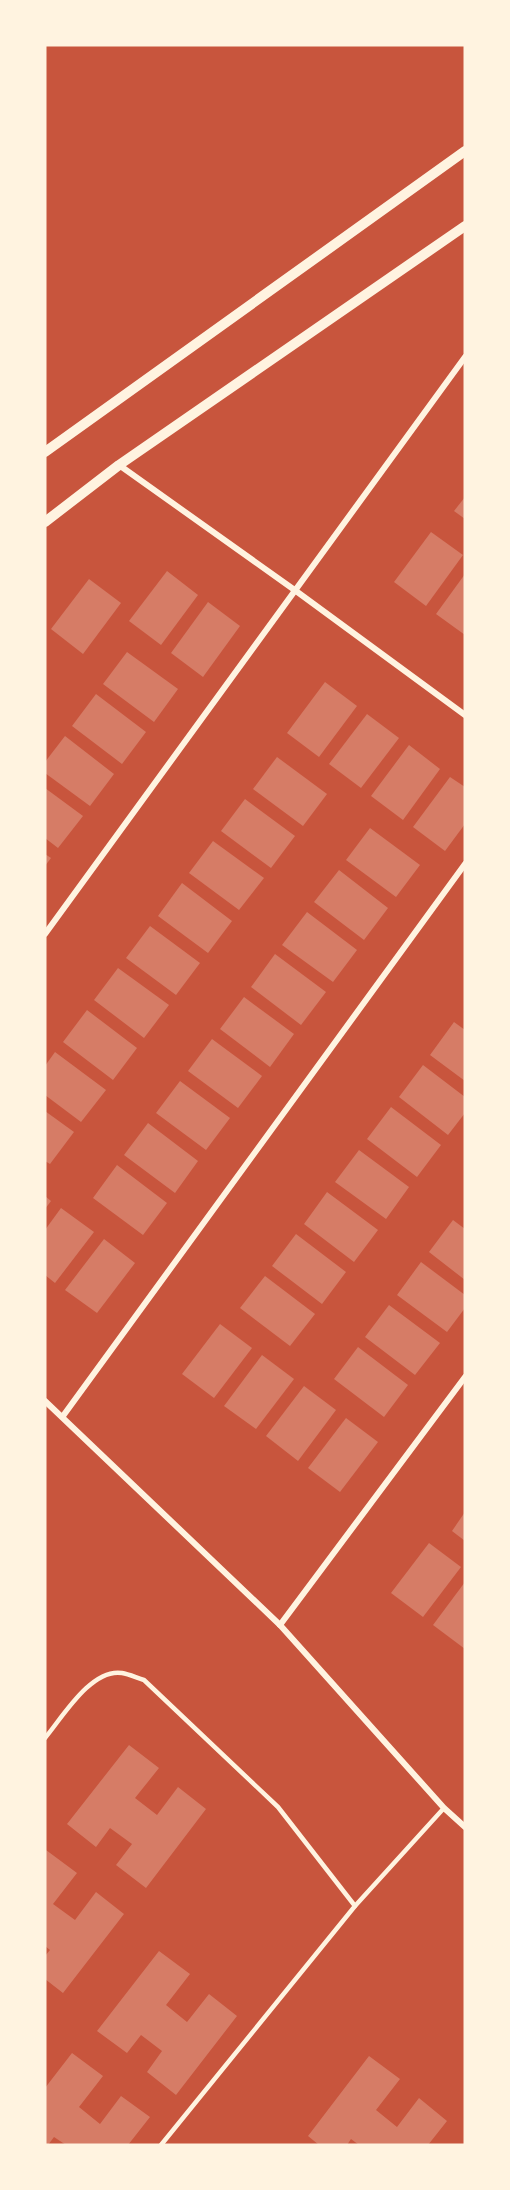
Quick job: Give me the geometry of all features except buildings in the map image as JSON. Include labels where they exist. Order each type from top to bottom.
[{"type":"street","points":[[45,452],[465,151]]},
{"type":"street","points":[[45,522],[118,465],[465,225]]},
{"type":"street","points":[[45,934],[465,357]]},
{"type":"street","points":[[118,465],[296,591],[465,716]]},
{"type":"street","points":[[63,1416],[465,864]]},
{"type":"street","points":[[280,1625],[465,1377]]},
{"type":"street","points":[[45,1401],[280,1625],[444,1808],[465,1827]]},
{"type":"lane","points":[[45,1738],[84,1690],[102,1675],[121,1672],[144,1680],[278,1807],[355,1906]]},
{"type":"lane","points":[[161,2145],[355,1906],[444,1808]]}]
